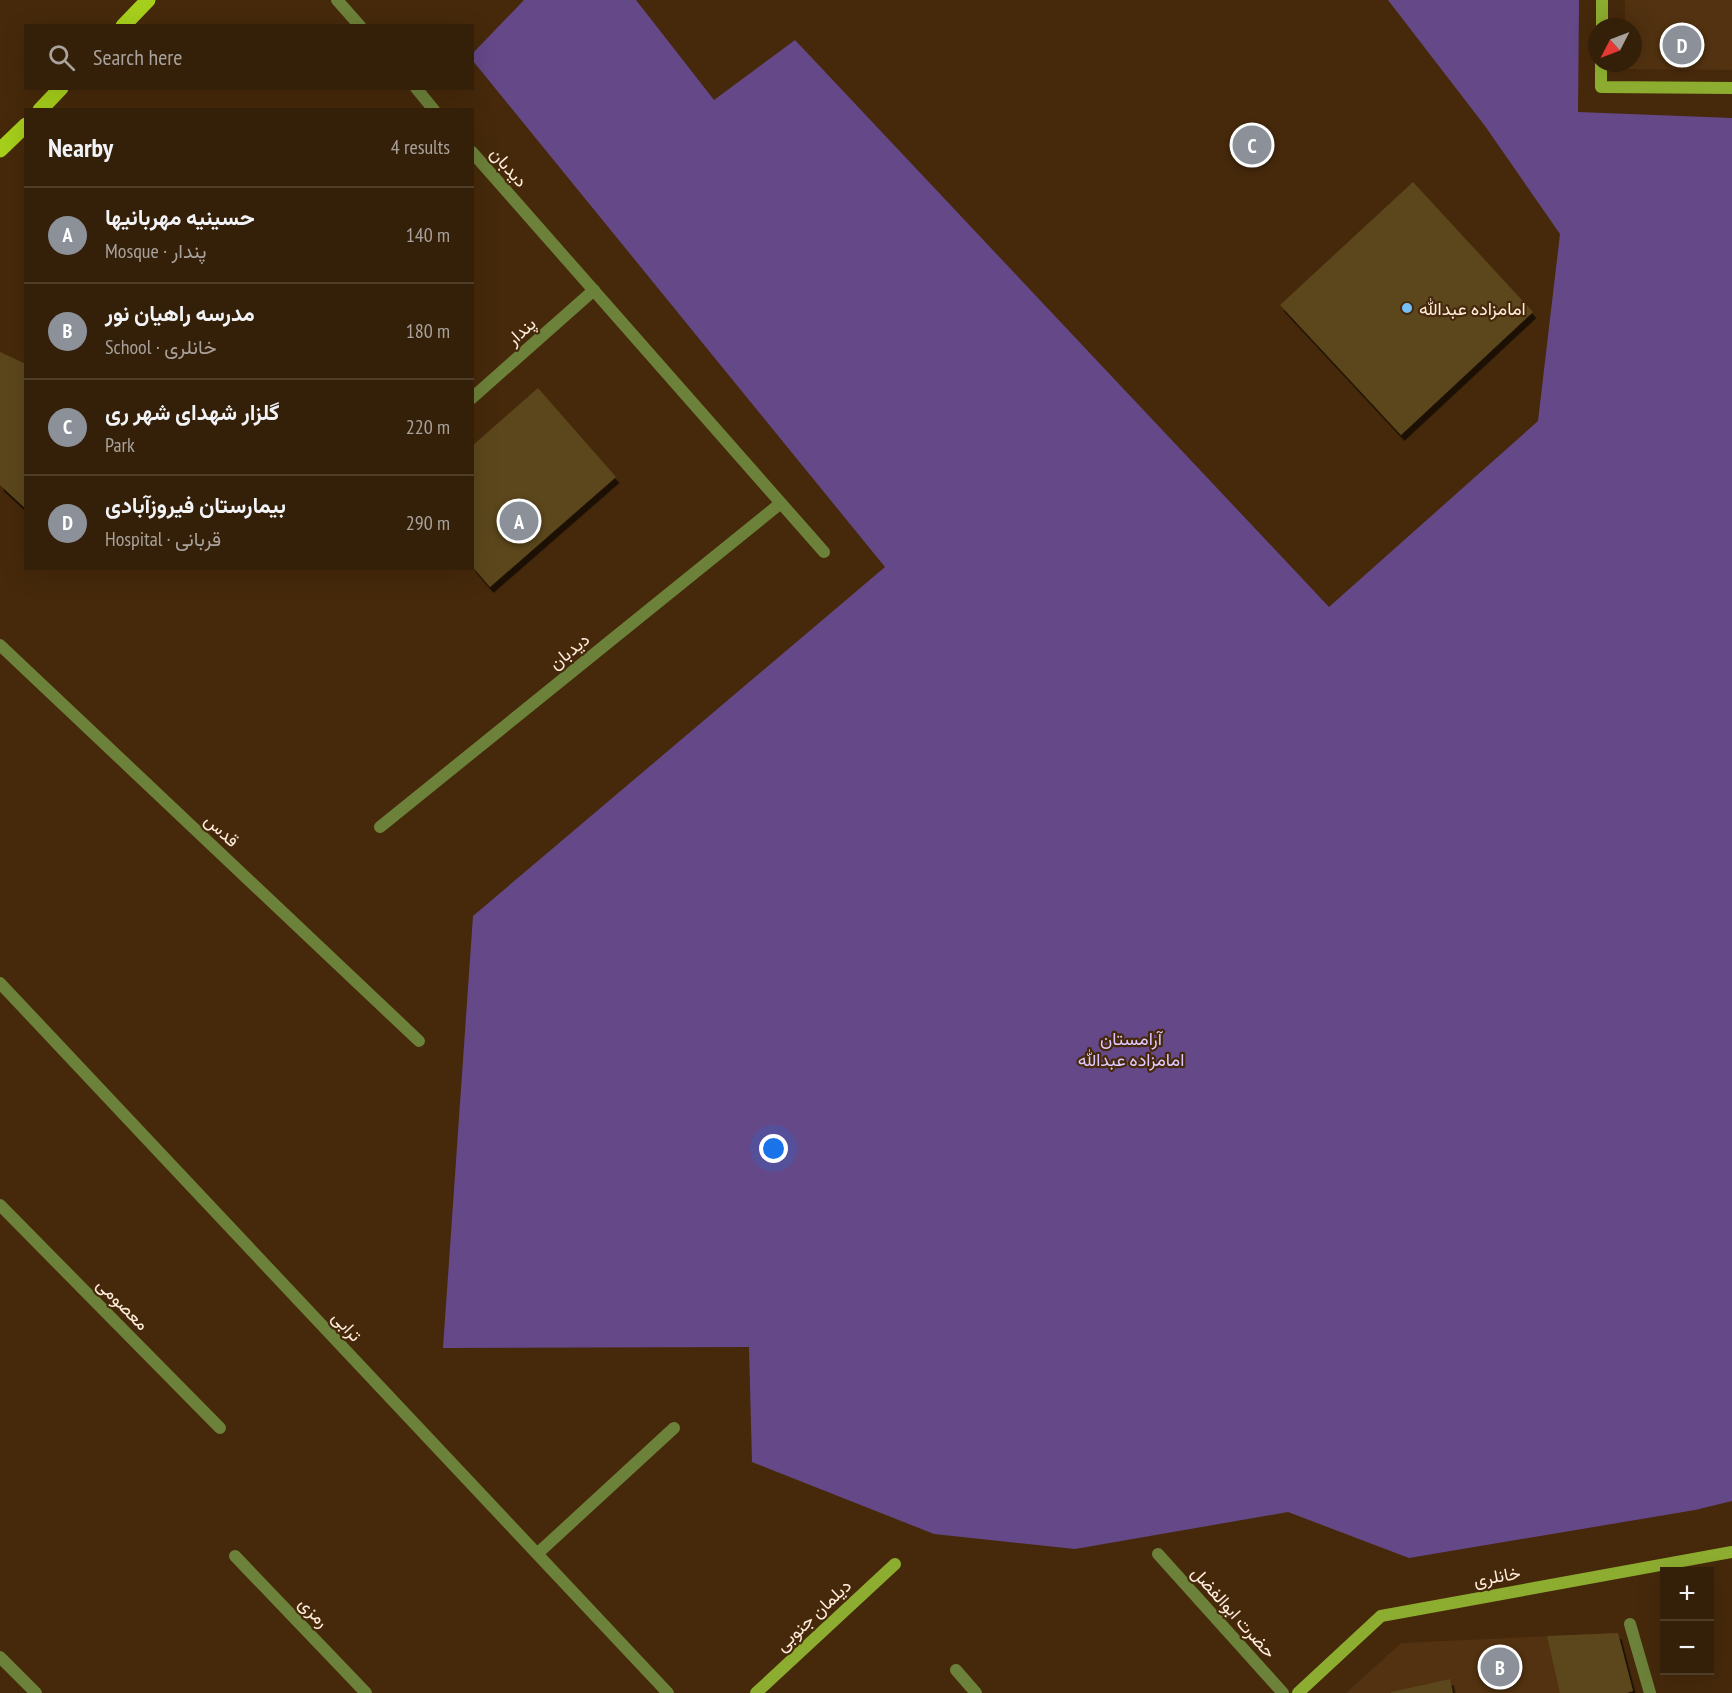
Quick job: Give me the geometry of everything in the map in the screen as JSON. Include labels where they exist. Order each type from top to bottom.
[{"type":"main road","points":[[125,24],[148,0]]},
{"type":"main road","points":[[42,108],[59,90]]},
{"type":"main road","points":[[0,150],[24,126]]},
{"type":"street","points":[[337,0],[358,24]]},
{"type":"street","points":[[1602,0],[1602,18]]},
{"type":"street","points":[[1601,72],[1601,87],[1732,88]]},
{"type":"street","points":[[418,90],[432,108]]},
{"type":"street","name":"دیدبان","points":[[474,155],[824,552]]},
{"type":"street","name":"پندار","points":[[474,396],[594,290]]},
{"type":"street","name":"دیدبان","points":[[380,827],[781,503]]},
{"type":"street","name":"قدس","points":[[0,645],[419,1041]]},
{"type":"street","name":"ترابی","points":[[0,983],[668,1693]]},
{"type":"street","name":"معصومی","points":[[0,1205],[220,1428]]},
{"type":"street","points":[[537,1554],[674,1428]]},
{"type":"street","name":"خانلری","points":[[1298,1693],[1381,1616],[1732,1552]]},
{"type":"street","name":"حضرت ابوالفضل","points":[[1158,1554],[1283,1693]]},
{"type":"street","name":"رمزی","points":[[235,1556],[366,1693]]},
{"type":"street","name":"دیلمان جنوبی","points":[[756,1693],[895,1564]]},
{"type":"street","points":[[1630,1624],[1650,1693]]},
{"type":"street","points":[[0,1657],[36,1693]]},
{"type":"street","points":[[956,1670],[976,1693]]},
{"type":"shaded area","points":[[1625,0],[1732,0],[1732,70],[1642,69],[1642,18],[1625,18]]},
{"type":"shaded area","points":[[1618,1633],[1633,1693],[1346,1693],[1401,1643]]},
{"type":"green space","name":"آرامستان امامزاده عبدالله","points":[[524,0],[636,0],[714,100],[795,40],[1329,607],[1538,421],[1560,234],[1485,126],[1388,0],[1579,0],[1578,112],[1732,118],[1732,1501],[1695,1510],[1409,1558],[1288,1512],[1075,1549],[934,1534],[752,1462],[749,1347],[443,1348],[473,916],[885,567],[474,62],[474,52]]},
{"type":"building","name":"امامزاده عبدالله","points":[[1413,182],[1533,312],[1401,435],[1280,305]]},
{"type":"building","points":[[0,352],[24,363],[24,507],[0,485]]},
{"type":"building","points":[[538,388],[616,477],[490,587],[474,568],[474,444]]},
{"type":"building","points":[[1618,1633],[1633,1691],[1626,1693],[1560,1693],[1547,1636]]},
{"type":"building","points":[[1450,1679],[1453,1693],[1391,1693],[1391,1692]]},
{"type":"place","name":"بیمارستان فیروزآبادی","points":[[1682,45]]},
{"type":"place","name":"گلزار شهدای شهر ری","points":[[1252,145]]},
{"type":"place","name":"امامزاده عبدالله","points":[[1407,308]]},
{"type":"place","name":"حسینیه مهربانیها","points":[[519,521]]},
{"type":"place","name":"مدرسه راهیان نور","points":[[1500,1667]]}]
